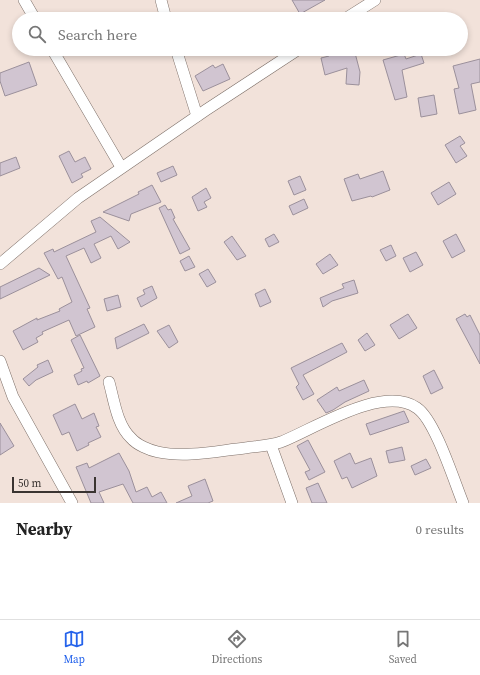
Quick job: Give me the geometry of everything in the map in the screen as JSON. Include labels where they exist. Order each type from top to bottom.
[{"type":"street","points":[[24,0],[31,12]]},
{"type":"street","points":[[161,0],[164,12]]},
{"type":"street","points":[[356,12],[374,0]]},
{"type":"street","points":[[56,56],[121,167]]},
{"type":"street","points":[[178,56],[197,116]]},
{"type":"street","points":[[0,264],[78,198],[121,167],[288,56]]},
{"type":"street","points":[[0,361],[13,397],[72,503]]},
{"type":"street","points":[[109,382],[124,430],[141,446],[157,452],[204,453],[271,445],[359,407],[394,401],[406,403],[416,407],[424,413],[431,426],[463,503]]},
{"type":"street","points":[[271,445],[292,503]]},
{"type":"building","points":[[292,0],[325,0],[304,12],[299,12]]},
{"type":"building","points":[[329,56],[356,56],[360,72],[359,85],[346,84],[347,68],[325,75],[321,58]]},
{"type":"building","points":[[397,56],[405,56],[406,59],[415,56],[422,56],[424,63],[402,70],[407,97],[395,100],[383,60]]},
{"type":"building","points":[[480,59],[480,82],[471,84],[476,110],[459,114],[454,89],[459,88],[453,66]]},
{"type":"building","points":[[29,62],[37,85],[5,96],[0,81],[0,73]]},
{"type":"building","points":[[223,64],[230,79],[203,91],[195,76],[213,65],[215,68]]},
{"type":"building","points":[[434,95],[437,114],[421,117],[418,98]]},
{"type":"building","points":[[460,136],[465,143],[460,146],[467,156],[456,163],[445,145]]},
{"type":"building","points":[[69,151],[75,162],[85,157],[91,169],[81,174],[83,177],[72,183],[59,156]]},
{"type":"building","points":[[16,157],[20,168],[0,176],[0,163]]},
{"type":"building","points":[[173,166],[177,175],[161,182],[157,173]]},
{"type":"building","points":[[383,171],[390,190],[372,197],[352,201],[344,179],[358,174],[360,179]]},
{"type":"building","points":[[300,176],[306,190],[294,195],[288,181]]},
{"type":"building","points":[[449,182],[456,194],[438,205],[431,193]]},
{"type":"building","points":[[152,185],[161,202],[131,214],[129,221],[103,212],[139,194],[138,192]]},
{"type":"building","points":[[206,188],[211,198],[204,202],[207,207],[198,211],[192,197]]},
{"type":"building","points":[[304,199],[308,208],[293,215],[289,206]]},
{"type":"building","points":[[165,205],[168,210],[171,209],[175,218],[173,219],[190,249],[180,254],[159,208]]},
{"type":"building","points":[[100,217],[130,242],[118,249],[111,236],[94,244],[101,258],[91,263],[84,248],[66,256],[90,308],[87,309],[95,327],[76,336],[69,320],[42,332],[43,334],[36,338],[38,342],[23,350],[13,331],[37,318],[37,320],[60,311],[59,309],[72,302],[62,277],[58,279],[44,253],[53,249],[54,252],[96,232],[91,221]]},
{"type":"building","points":[[274,234],[279,242],[269,247],[265,239]]},
{"type":"building","points":[[456,234],[465,251],[452,258],[443,241]]},
{"type":"building","points":[[232,236],[246,256],[237,260],[224,242]]},
{"type":"building","points":[[391,245],[396,256],[386,261],[380,250]]},
{"type":"building","points":[[416,252],[423,265],[410,272],[403,258]]},
{"type":"building","points":[[330,254],[338,265],[323,274],[316,264]]},
{"type":"building","points":[[189,256],[195,267],[185,271],[180,261]]},
{"type":"building","points":[[39,268],[50,275],[0,299],[0,287]]},
{"type":"building","points":[[208,269],[216,282],[207,287],[199,274]]},
{"type":"building","points":[[354,280],[358,293],[332,301],[323,307],[320,298],[344,288],[342,284]]},
{"type":"building","points":[[152,286],[157,298],[141,307],[137,298],[145,294],[143,290]]},
{"type":"building","points":[[265,289],[271,302],[260,307],[255,294]]},
{"type":"building","points":[[118,295],[121,307],[107,311],[104,299]]},
{"type":"building","points":[[408,314],[417,328],[399,339],[390,325]]},
{"type":"building","points":[[465,314],[467,317],[470,315],[480,335],[480,364],[456,319]]},
{"type":"building","points":[[144,324],[149,333],[117,349],[115,338]]},
{"type":"building","points":[[169,325],[178,342],[169,348],[157,331]]},
{"type":"building","points":[[367,333],[375,345],[365,351],[358,340]]},
{"type":"building","points":[[80,335],[100,376],[88,383],[87,381],[78,385],[74,375],[82,371],[81,369],[84,368],[71,340]]},
{"type":"building","points":[[342,343],[347,352],[303,375],[314,394],[303,400],[296,387],[299,384],[291,368]]},
{"type":"building","points":[[48,360],[53,372],[36,380],[29,386],[23,379],[38,367],[37,365]]},
{"type":"building","points":[[434,370],[443,388],[431,394],[423,376]]},
{"type":"building","points":[[364,380],[369,391],[326,413],[317,400],[337,387],[339,391]]},
{"type":"building","points":[[75,404],[82,419],[94,413],[99,426],[96,427],[101,437],[88,443],[89,445],[77,451],[69,432],[62,435],[53,415]]},
{"type":"building","points":[[404,411],[409,422],[370,435],[366,424]]},
{"type":"building","points":[[0,423],[14,446],[0,455]]},
{"type":"building","points":[[308,440],[325,472],[309,480],[305,472],[310,470],[297,446]]},
{"type":"building","points":[[402,447],[405,460],[389,463],[386,451]]},
{"type":"building","points":[[119,453],[129,471],[136,492],[147,487],[152,497],[161,492],[167,503],[133,503],[123,484],[99,492],[104,503],[91,503],[76,467],[87,463],[89,468]]},
{"type":"building","points":[[350,453],[355,464],[371,458],[377,476],[352,488],[347,477],[342,479],[334,461]]},
{"type":"building","points":[[426,459],[431,468],[415,475],[411,466]]},
{"type":"building","points":[[205,479],[213,501],[208,503],[176,503],[192,496],[188,486]]},
{"type":"building","points":[[318,483],[327,503],[312,503],[306,488]]}]
